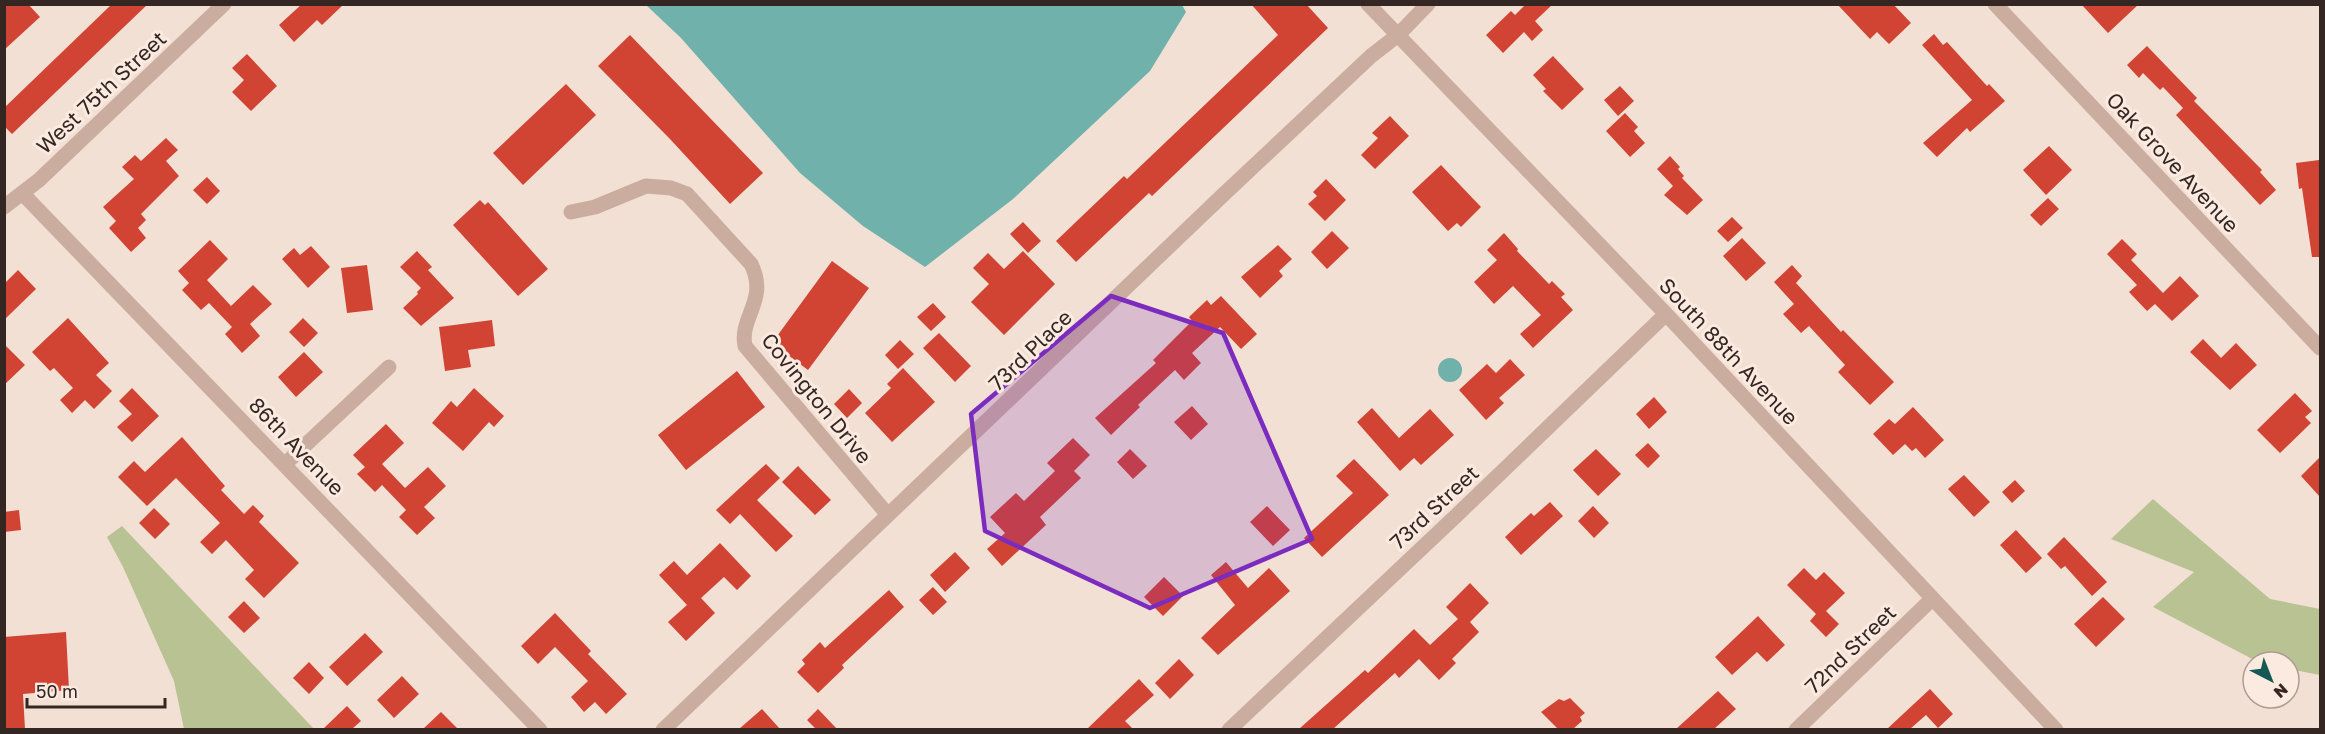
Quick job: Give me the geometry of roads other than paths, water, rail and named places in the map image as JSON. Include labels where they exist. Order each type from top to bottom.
[{"type":"street","name":"West 75th Street","points":[[4,207],[39,180],[224,4]]},
{"type":"street","name":"South 88th Avenue","points":[[1368,4],[1666,314],[2056,729]]},
{"type":"street","name":"73rd Place","points":[[663,729],[1238,181],[1371,56],[1398,35],[1428,4]]},
{"type":"street","name":"Oak Grove Avenue","points":[[1995,4],[2320,348]]},
{"type":"street","name":"Covington Drive","points":[[571,212],[595,207],[646,186],[671,188],[687,195],[751,264],[754,271],[757,293],[744,336],[745,346],[888,515]]},
{"type":"street","name":"86th Avenue","points":[[22,193],[540,729]]},
{"type":"street","name":"73rd Street","points":[[1229,729],[1666,314]]},
{"type":"street","points":[[285,464],[388,367]]},
{"type":"street","name":"72nd Street","points":[[1796,729],[1932,599]]},
{"type":"water","points":[[646,5],[1182,5],[1186,12],[1150,71],[1013,199],[925,267],[863,226],[800,173],[681,38]]},
{"type":"water","points":[[1450,358],[1459,361],[1462,370],[1459,379],[1450,382],[1441,379],[1438,370],[1441,361]]}]
